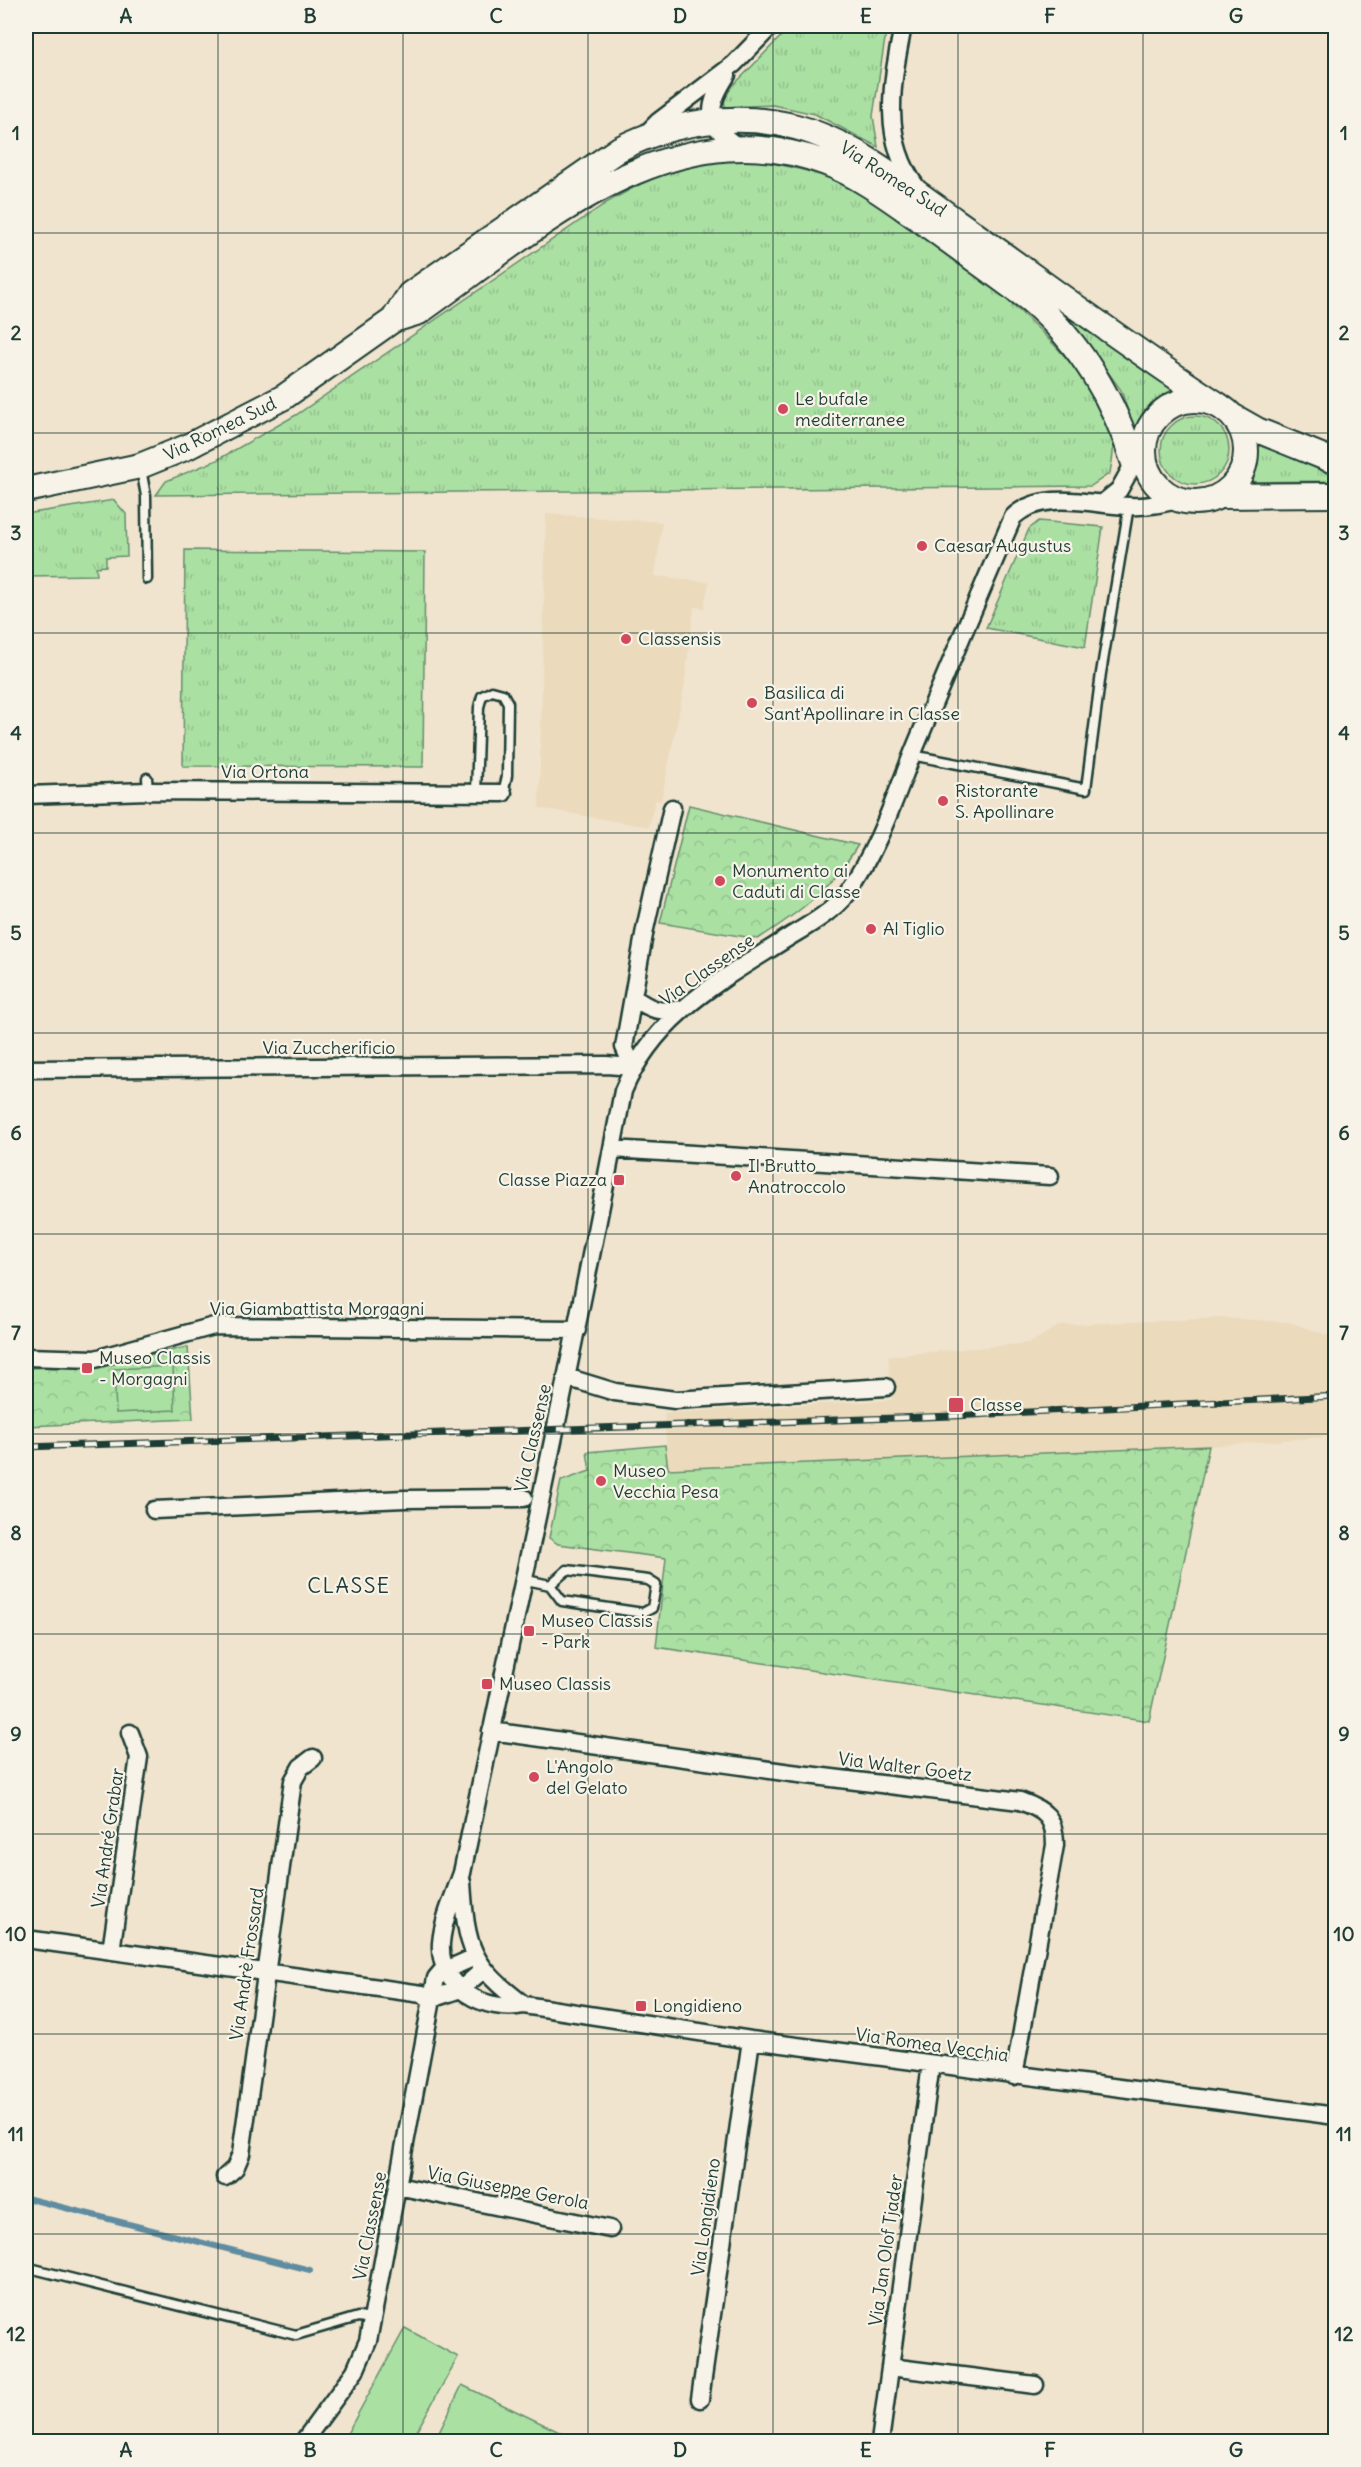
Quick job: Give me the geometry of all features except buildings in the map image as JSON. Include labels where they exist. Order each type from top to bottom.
[{"type":"main road","name":"Via Romea Sud","points":[[393,320],[410,294],[581,173],[642,137],[713,121],[735,118],[764,120],[798,128],[833,141],[859,155],[924,198],[1143,356],[1227,412],[1257,430],[1335,462]]},
{"type":"main road","name":"Via Romea Sud","points":[[26,490],[140,466],[212,436],[284,397],[393,320],[419,312],[576,202],[627,175],[676,155],[737,146],[779,150],[805,157],[849,174],[901,207],[1030,300],[1046,314],[1089,364],[1139,461]]},
{"type":"main road","points":[[1219,496],[1232,486],[1245,460],[1246,445],[1242,430],[1227,412],[1206,401],[1190,400],[1175,404],[1161,413],[1152,425],[1139,461],[1156,483],[1180,500],[1207,500],[1219,496],[1335,495]]},
{"type":"street","points":[[642,137],[659,121],[734,64],[771,26]]},
{"type":"street","points":[[903,26],[893,77],[891,117],[896,146],[909,178],[924,198]]},
{"type":"street","points":[[734,64],[715,94],[712,109],[713,121],[720,135],[737,146]]},
{"type":"street","points":[[1102,503],[1119,490],[1139,461]]},
{"type":"street","name":"Via Classense","points":[[461,1989],[447,1970],[441,1947],[444,1922],[462,1873],[522,1579],[577,1330],[623,1091],[633,1067],[663,1026],[682,1009],[806,926],[845,896],[877,844],[912,755],[1013,517],[1022,508],[1035,503],[1102,503],[1129,506],[1160,505],[1180,500]]},
{"type":"street","name":"Via Ortona","points":[[26,795],[148,785],[504,793]]},
{"type":"street","points":[[633,1067],[624,1047],[645,929],[672,808]]},
{"type":"street","points":[[633,997],[652,1010],[662,1013],[682,1009]]},
{"type":"street","name":"Via Zuccherificio","points":[[26,1069],[594,1065],[633,1067]]},
{"type":"street","points":[[612,1149],[1050,1176]]},
{"type":"street","name":"Via Giambattista Morgagni","points":[[26,1357],[95,1359],[214,1326],[577,1330]]},
{"type":"street","points":[[566,1377],[615,1392],[675,1400],[886,1387]]},
{"type":"street","points":[[154,1510],[405,1499],[524,1498]]},
{"type":"street","name":"Via Walter Goetz","points":[[491,1731],[791,1773],[1020,1801],[1041,1810],[1053,1824],[1055,1845],[1014,2076]]},
{"type":"street","name":"Via André Grabar","points":[[111,1951],[139,1757],[129,1733]]},
{"type":"street","name":"Via Andrè Frossard","points":[[225,2177],[235,2168],[242,2154],[292,1781],[302,1767],[313,1758]]},
{"type":"street","name":"Via Classense","points":[[462,1873],[465,1923],[479,1964]]},
{"type":"street","points":[[26,1939],[422,1994],[431,1999],[461,1989],[479,1964]]},
{"type":"street","points":[[447,1970],[479,1964]]},
{"type":"street","points":[[479,1964],[524,2005]]},
{"type":"street","name":"Via Classense","points":[[303,2442],[355,2372],[363,2356],[372,2319],[431,1999],[436,1978],[447,1970]]},
{"type":"street","name":"Via Romea Vecchia","points":[[461,1989],[484,2004],[508,2008],[524,2005],[751,2040],[1014,2076],[1335,2116]]},
{"type":"street","name":"Via Longidieno","points":[[700,2399],[751,2040]]},
{"type":"street","name":"Via Jan Olof Tjader","points":[[880,2442],[931,2064]]},
{"type":"street","name":"Via Giuseppe Gerola","points":[[397,2186],[610,2229]]},
{"type":"street","points":[[890,2367],[1035,2385]]},
{"type":"lane","points":[[140,466],[146,496],[147,579]]},
{"type":"lane","points":[[912,755],[1086,789],[1101,673],[1129,506]]},
{"type":"lane","points":[[476,793],[478,707],[482,696],[492,691],[503,694],[508,703],[507,776],[504,793]]},
{"type":"lane","points":[[522,1579],[550,1585],[562,1601],[643,1613],[652,1608],[656,1590],[656,1586],[648,1580],[567,1570],[550,1585]]},
{"type":"lane","points":[[26,2267],[296,2335],[358,2317],[372,2319]]},
{"type":"shaded area","points":[[546,514],[662,522],[655,576],[709,582],[704,608],[694,607],[684,688],[661,801],[655,800],[649,827],[539,808]]},
{"type":"shaded area","points":[[1222,1318],[1289,1322],[1335,1338],[1335,1436],[1209,1446],[668,1469],[664,1413],[892,1400],[888,1356],[1030,1343],[1060,1325]]},
{"type":"green space","points":[[791,26],[887,26],[873,116],[878,147],[815,114],[773,105],[725,107],[724,95]]},
{"type":"green space","points":[[759,160],[812,173],[842,184],[914,229],[1003,297],[1044,335],[1079,374],[1103,411],[1113,446],[1110,473],[1091,486],[156,495],[166,481],[217,460],[296,415],[606,203],[656,175],[716,161]]},
{"type":"green space","points":[[1041,295],[1176,390],[1151,403],[1135,433],[1121,390],[1084,339]]},
{"type":"green space","points":[[1195,416],[1208,418],[1219,426],[1227,437],[1229,450],[1227,463],[1219,474],[1208,482],[1195,484],[1182,482],[1171,474],[1163,463],[1161,450],[1163,437],[1171,426],[1182,418]]},
{"type":"green space","points":[[1256,441],[1335,475],[1335,481],[1250,482],[1256,464]]},
{"type":"green space","points":[[114,500],[126,514],[127,556],[106,557],[106,566],[96,567],[97,575],[26,576],[26,514]]},
{"type":"green space","points":[[1039,521],[1103,527],[1085,647],[986,628],[1029,529]]},
{"type":"green space","points":[[185,550],[425,552],[423,767],[183,766]]},
{"type":"green space","points":[[689,805],[858,845],[826,887],[788,919],[758,939],[660,923]]},
{"type":"green space","points":[[188,1347],[193,1419],[26,1426],[26,1368],[95,1366]]},
{"type":"green space","points":[[173,1366],[175,1410],[116,1413],[114,1369]]},
{"type":"green space","points":[[665,1445],[668,1469],[1209,1446],[1149,1721],[656,1647],[666,1558],[558,1544],[549,1538],[561,1481],[590,1471],[587,1452]]},
{"type":"green space","points":[[405,2328],[458,2357],[411,2441],[343,2441]]},
{"type":"green space","points":[[462,2385],[578,2441],[435,2441]]},
{"type":"waterway","points":[[26,2198],[310,2270]]},
{"type":"railway","points":[[26,1447],[954,1416],[1336,1396]]},
{"type":"place","name":"Le bufale mediterranee","points":[[783,409]]},
{"type":"place","name":"Caesar Augustus","points":[[922,546]]},
{"type":"place","name":"Classensis","points":[[626,639]]},
{"type":"place","name":"Basilica di Sant'Apollinare in Classe","points":[[752,703]]},
{"type":"place","name":"Ristorante S. Apollinare","points":[[943,801]]},
{"type":"place","name":"Monumento ai Caduti di Classe","points":[[720,881]]},
{"type":"place","name":"Al Tiglio","points":[[871,929]]},
{"type":"place","name":"Il Brutto Anatroccolo","points":[[736,1176]]},
{"type":"place","name":"Classe Piazza","points":[[619,1180]]},
{"type":"place","name":"Museo Classis - Morgagni","points":[[87,1368]]},
{"type":"place","name":"Classe","points":[[956,1405]]},
{"type":"place","name":"Museo Vecchia Pesa","points":[[601,1481]]},
{"type":"place","name":"Museo Classis - Park","points":[[529,1631]]},
{"type":"place","name":"Museo Classis","points":[[487,1684]]},
{"type":"place","name":"L'Angolo del Gelato","points":[[534,1777]]},
{"type":"place","name":"Longidieno","points":[[641,2006]]},
{"type":"district","name":"CLASSE","points":[[349,1586]]}]
